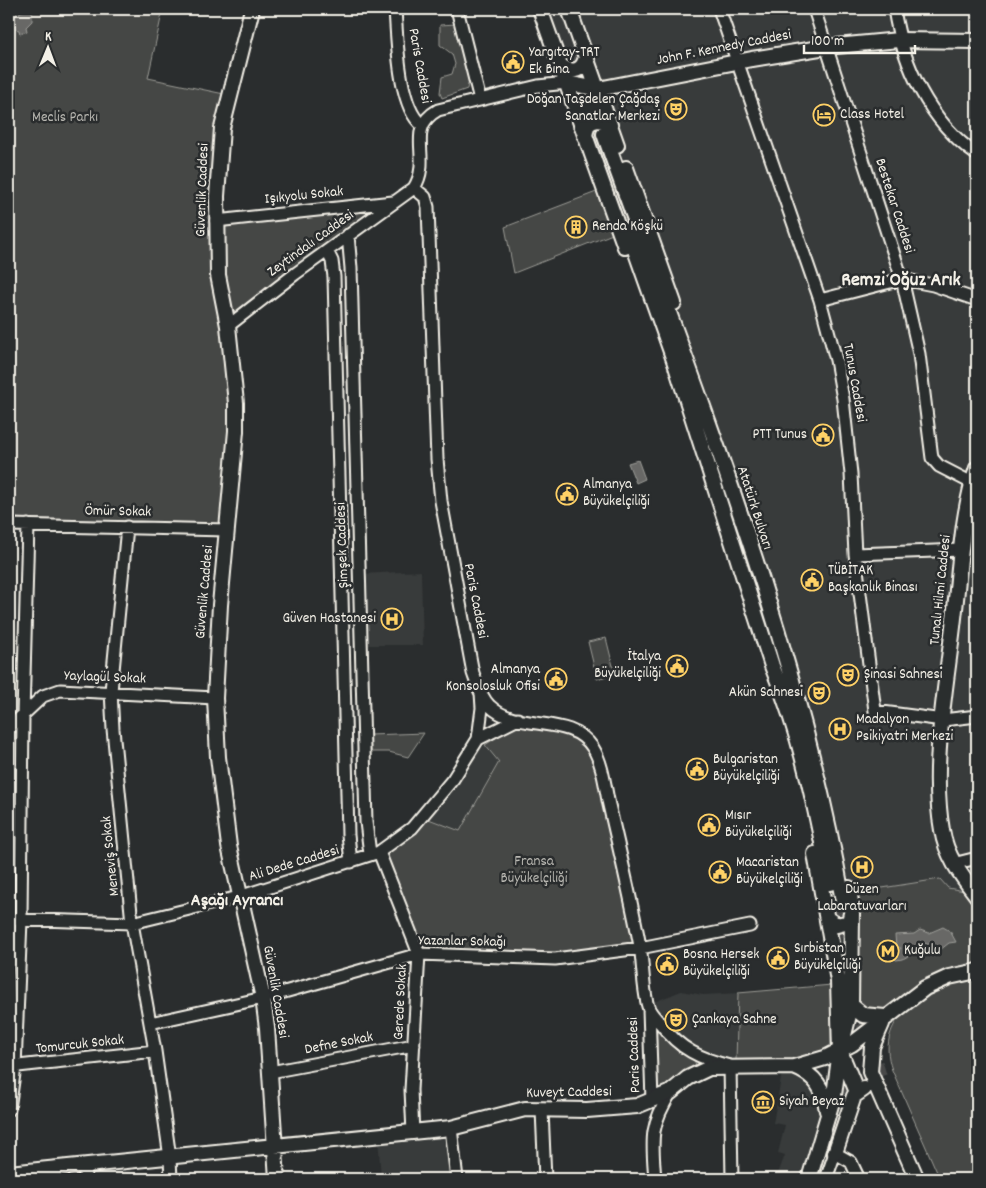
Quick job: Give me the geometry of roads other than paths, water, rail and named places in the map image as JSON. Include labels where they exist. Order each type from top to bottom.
[{"type":"main road","name":"Güvenlik Caddesi","points":[[252,9],[222,128],[218,165],[216,221],[218,276],[228,326],[236,403],[236,431],[219,620],[215,698],[222,796],[239,897],[263,998],[278,1179]]},
{"type":"main road","points":[[540,9],[572,58],[600,94],[595,132]]},
{"type":"main road","points":[[549,9],[572,58]]},
{"type":"main road","points":[[558,9],[572,58]]},
{"type":"main road","points":[[569,9],[572,58],[567,83],[595,132]]},
{"type":"main road","name":"John F. Kennedy Caddesi","points":[[600,94],[739,62],[826,47],[899,40],[977,41]]},
{"type":"main road","points":[[567,83],[600,94]]},
{"type":"main road","points":[[595,132],[586,111],[600,94]]},
{"type":"main road","name":"Atatürk Bulvarı","points":[[595,132],[685,361],[702,399],[787,664],[825,808],[839,902],[786,701],[772,666],[688,405],[672,377],[662,352],[595,132]]},
{"type":"main road","name":"Tunalı Hilmi Caddesi","points":[[977,468],[972,483],[961,550],[939,761],[939,806],[942,830],[953,864],[977,896]]},
{"type":"main road","points":[[787,664],[803,700],[825,774],[840,836],[852,912],[852,1007],[840,1051],[834,1095],[810,1179]]},
{"type":"main road","points":[[772,666],[777,700],[809,819],[828,919],[840,992],[840,1051],[857,1092]]},
{"type":"main road","points":[[828,919],[835,924],[844,925],[849,922],[852,912]]},
{"type":"main road","name":"Kuveyt Caddesi","points":[[9,1173],[413,1133],[450,1128],[512,1110],[626,1108],[652,1101],[670,1092],[702,1070],[730,1066],[794,1067],[816,1061],[852,1044],[885,1017],[934,983],[949,977],[977,971]]},
{"type":"main road","points":[[840,992],[852,1007],[863,1014],[885,1017],[874,1041],[870,1058],[870,1072],[924,1179]]},
{"type":"main road","points":[[794,1067],[808,1073],[818,1083],[825,1096],[828,1117]]},
{"type":"main road","points":[[835,1153],[852,1100],[857,1092],[879,1087]]},
{"type":"main road","points":[[879,1087],[917,1179]]},
{"type":"main road","points":[[816,1179],[843,1094]]},
{"type":"street","name":"Paris Caddesi","points":[[395,9],[406,96],[411,113],[422,124]]},
{"type":"street","points":[[457,9],[480,100],[538,86],[567,83]]},
{"type":"street","name":"Tunus Caddesi","points":[[719,9],[739,62],[820,300],[836,360],[843,399],[851,474],[856,554],[875,710],[943,720]]},
{"type":"street","name":"Bestekar Caddesi","points":[[814,9],[902,280],[919,354],[932,458],[938,466],[972,483]]},
{"type":"street","points":[[894,9],[899,40],[908,67],[936,114],[954,137],[977,155]]},
{"type":"street","name":"Paris Caddesi","points":[[480,100],[438,110],[425,118],[422,124],[423,164],[414,188],[425,197],[428,207],[434,417],[442,501],[473,673],[481,693],[489,706],[497,711],[518,719],[571,731],[584,738],[592,747],[599,761],[640,948],[649,1009],[652,1101]]},
{"type":"street","name":"Zeytindalı Caddesi","points":[[228,326],[348,235],[414,188]]},
{"type":"street","name":"Işıkyolu Sokak","points":[[216,221],[395,202]]},
{"type":"street","name":"Şimşek Caddesi","points":[[348,235],[366,822],[374,853]]},
{"type":"street","name":"Şimşek Caddesi","points":[[327,251],[332,261],[334,277],[339,523],[351,862]]},
{"type":"street","points":[[820,300],[902,280],[933,285],[977,300]]},
{"type":"street","points":[[339,523],[358,522]]},
{"type":"street","name":"Ömür Sokak","points":[[9,525],[227,530]]},
{"type":"street","points":[[9,1109],[21,920],[23,715],[28,525]]},
{"type":"street","name":"Meneviş Sokak","points":[[127,527],[111,691],[132,923],[155,1052],[170,1158],[171,1179]]},
{"type":"street","points":[[856,554],[961,550]]},
{"type":"street","name":"Yaylagül Sokak","points":[[9,728],[43,696],[53,692],[68,690],[111,691],[215,698]]},
{"type":"street","points":[[478,739],[482,708],[481,693]]},
{"type":"street","points":[[943,720],[977,716]]},
{"type":"street","points":[[478,739],[518,719]]},
{"type":"street","name":"Ali Dede Caddesi","points":[[9,919],[132,923],[239,897],[351,862],[393,843],[418,822],[453,779],[478,739]]},
{"type":"street","name":"Gerede Sokak","points":[[374,853],[419,954],[411,1090],[413,1133]]},
{"type":"street","points":[[953,864],[977,858]]},
{"type":"street","name":"Yazanlar Sokağı","points":[[150,1024],[263,998],[419,954],[554,959],[640,948],[750,926]]},
{"type":"street","name":"Paris Caddesi","points":[[649,1009],[671,1038],[684,1049],[712,1062],[730,1066]]},
{"type":"street","name":"Defne Sokak","points":[[270,1072],[414,1045]]},
{"type":"street","name":"Tomurcuk Sokak","points":[[12,1067],[155,1052]]},
{"type":"street","points":[[730,1066],[732,1179]]},
{"type":"street","points":[[655,1179],[653,1128],[659,1111],[670,1092]]},
{"type":"street","points":[[542,1110],[545,1179]]},
{"type":"street","points":[[450,1128],[457,1179]]},
{"type":"street","points":[[826,1179],[835,1153],[851,1162],[859,1179]]},
{"type":"street","points":[[85,1165],[85,1179]]},
{"type":"tunnel","points":[[575,53],[602,131]]},
{"type":"tunnel","points":[[566,57],[574,80]]},
{"type":"tunnel","points":[[834,903],[845,991]]},
{"type":"tunnel","points":[[857,1003],[881,1080]]},
{"type":"tunnel","points":[[843,1094],[848,1065]]},
{"type":"place","name":"Yargıtay-TRT Ek Bina","points":[[513,62]]},
{"type":"place","name":"Doğan Taşdelen Çağdaş Sanatlar Merkezi","points":[[676,109]]},
{"type":"place","name":"Class Hotel","points":[[824,115]]},
{"type":"place","name":"Renda Köşkü","points":[[576,227]]},
{"type":"place","name":"PTT Tunus","points":[[823,435]]},
{"type":"place","name":"Almanya Büyükelçiliği","points":[[567,494]]},
{"type":"place","name":"TÜBİTAK Başkanlık Binası","points":[[812,580]]},
{"type":"place","name":"Güven Hastanesi","points":[[392,619]]},
{"type":"place","name":"İtalya Büyükelçiliği","points":[[677,666]]},
{"type":"place","name":"Şinasi Sahnesi","points":[[848,675]]},
{"type":"place","name":"Almanya Konsolosluk Ofisi","points":[[556,679]]},
{"type":"place","name":"Akün Sahnesi","points":[[819,693]]},
{"type":"place","name":"Madalyon Psikiyatri Merkezi","points":[[840,729]]},
{"type":"place","name":"Bulgaristan Büyükelçiliği","points":[[697,769]]},
{"type":"place","name":"Mısır Büyükelçiliği","points":[[709,825]]},
{"type":"place","name":"Düzen Labaratuvarları","points":[[862,867]]},
{"type":"place","name":"Macaristan Büyükelçiliği","points":[[720,872]]},
{"type":"place","name":"Kuğulu","points":[[888,951]]},
{"type":"place","name":"Sırbistan Büyükelçiliği","points":[[778,958]]},
{"type":"place","name":"Bosna Hersek Büyükelçiliği","points":[[667,964]]},
{"type":"place","name":"Çankaya Sahne","points":[[676,1020]]},
{"type":"place","name":"Siyah Beyaz","points":[[763,1102]]},
{"type":"district","name":"Remzi Oğuz Arık","points":[[901,281]]},
{"type":"district","name":"Aşağı Ayrancı","points":[[237,901]]},
{"type":"park label","name":"Meclis Parkı","points":[[65,118]]},
{"type":"park label","name":"Fransa Büyükelçiliği","points":[[534,870]]}]
